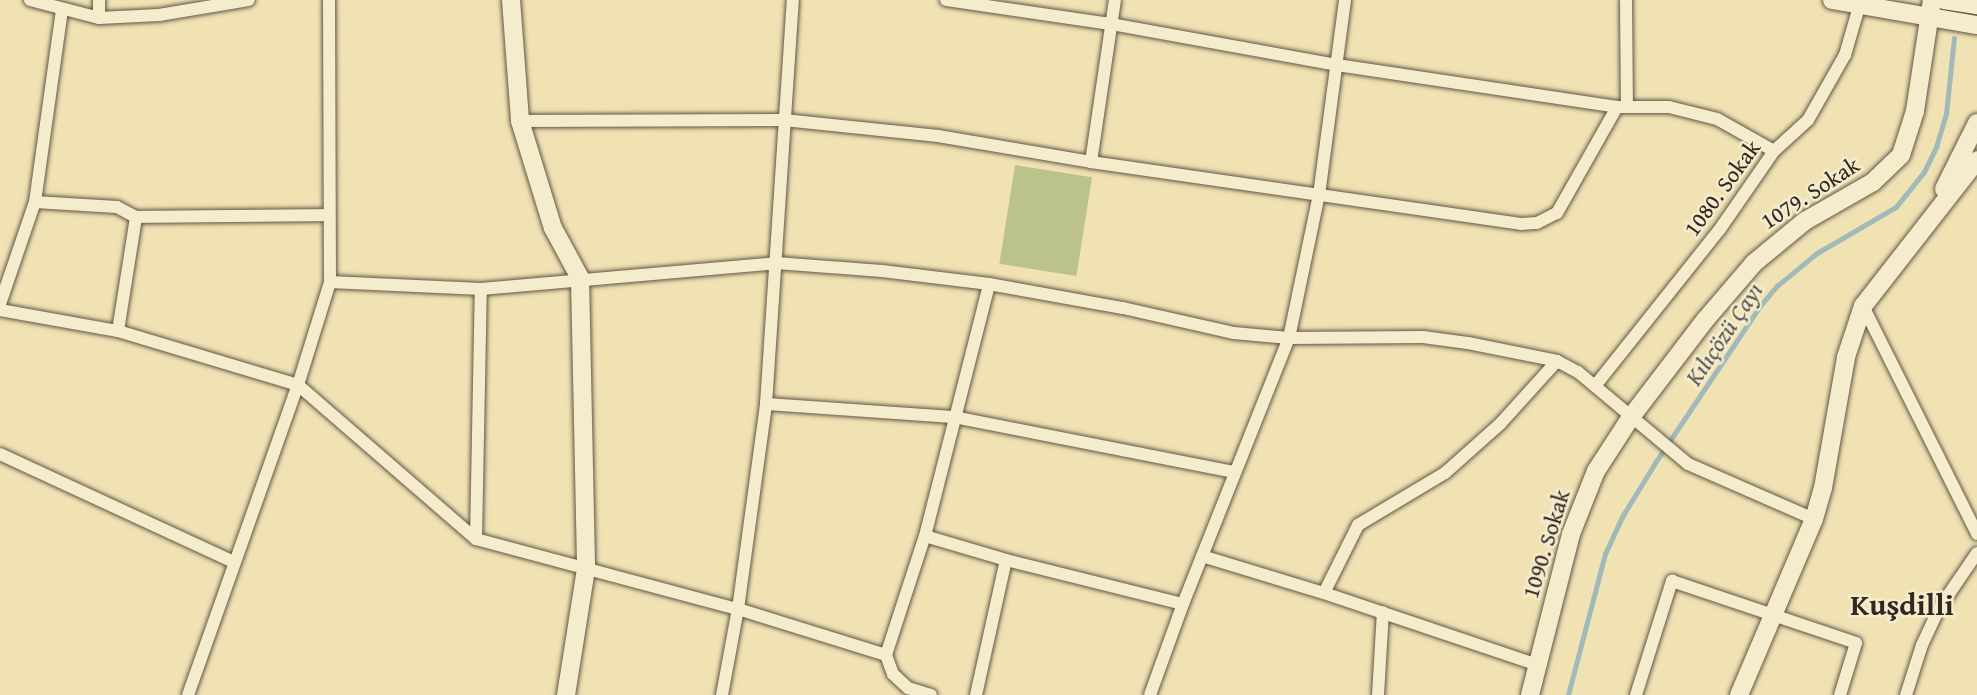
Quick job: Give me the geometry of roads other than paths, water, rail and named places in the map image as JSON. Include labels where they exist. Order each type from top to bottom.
[{"type":"street","points":[[30,0],[62,11],[99,18],[159,15],[249,0]]},
{"type":"street","points":[[99,0],[99,18]]},
{"type":"street","points":[[188,695],[299,385],[330,282],[329,0]]},
{"type":"street","points":[[511,0],[520,121],[553,228],[580,278],[586,569],[566,695]]},
{"type":"street","points":[[722,695],[738,608],[766,404],[793,0]]},
{"type":"street","points":[[946,0],[1111,24],[1337,65],[1622,106],[1669,107],[1700,113],[1774,151]]},
{"type":"street","points":[[1091,162],[1115,0]]},
{"type":"street","points":[[1150,695],[1182,604],[1289,338],[1320,195],[1345,0]]},
{"type":"street","points":[[520,121],[784,120],[938,136],[1091,162],[1521,224],[1537,223],[1558,213],[1622,106],[1626,0]]},
{"type":"street","points":[[1832,0],[1931,8],[1977,25]]},
{"type":"street","points":[[1944,0],[1977,5]]},
{"type":"street","name":"1080. Sokak","points":[[1595,386],[1720,229],[1774,151],[1808,120],[1845,55],[1861,2]]},
{"type":"street","name":"1079. Sokak","points":[[1631,417],[1706,319],[1762,256],[1805,221],[1873,182],[1901,155],[1915,111],[1931,8]]},
{"type":"street","points":[[0,304],[35,202],[62,11]]},
{"type":"street","points":[[1930,218],[1977,123]]},
{"type":"street","points":[[1740,695],[1814,519],[1823,488],[1846,357],[1863,306],[1977,160]]},
{"type":"street","points":[[35,202],[117,208],[136,217],[329,215]]},
{"type":"street","points":[[118,331],[136,217]]},
{"type":"street","points":[[330,282],[481,289],[580,278],[776,263],[883,271],[989,284],[1123,308],[1234,333],[1289,338],[1423,337],[1468,343],[1557,361],[1595,386],[1688,464],[1814,519]]},
{"type":"street","points":[[932,695],[908,688],[893,674],[886,655],[925,536],[989,284]]},
{"type":"street","points":[[476,539],[481,289]]},
{"type":"street","points":[[1863,306],[1977,534]]},
{"type":"street","points":[[0,310],[118,331],[299,385],[476,539],[738,608],[886,655]]},
{"type":"street","points":[[1324,593],[1358,526],[1445,473],[1500,424],[1557,361]]},
{"type":"street","points":[[766,404],[954,417],[1234,472]]},
{"type":"street","name":"1090. Sokak","points":[[1530,695],[1583,498],[1606,453],[1631,417]]},
{"type":"street","points":[[0,454],[234,562]]},
{"type":"street","points":[[925,536],[1006,560],[1182,604]]},
{"type":"street","points":[[1906,695],[1922,645],[1938,610],[1977,553]]},
{"type":"street","points":[[1202,556],[1383,612],[1538,665]]},
{"type":"street","points":[[976,695],[1006,560]]},
{"type":"street","points":[[1636,695],[1672,581],[1775,613],[1856,643],[1840,695]]},
{"type":"street","points":[[1378,695],[1383,612]]},
{"type":"waterway","name":"Kılıçözü Çayı","points":[[1568,695],[1605,554],[1622,517],[1760,306],[1777,286],[1817,253],[1896,207],[1924,172],[1936,147],[1946,114],[1954,38]]},
{"type":"district","name":"Kuşdilli","points":[[1902,604]]}]
